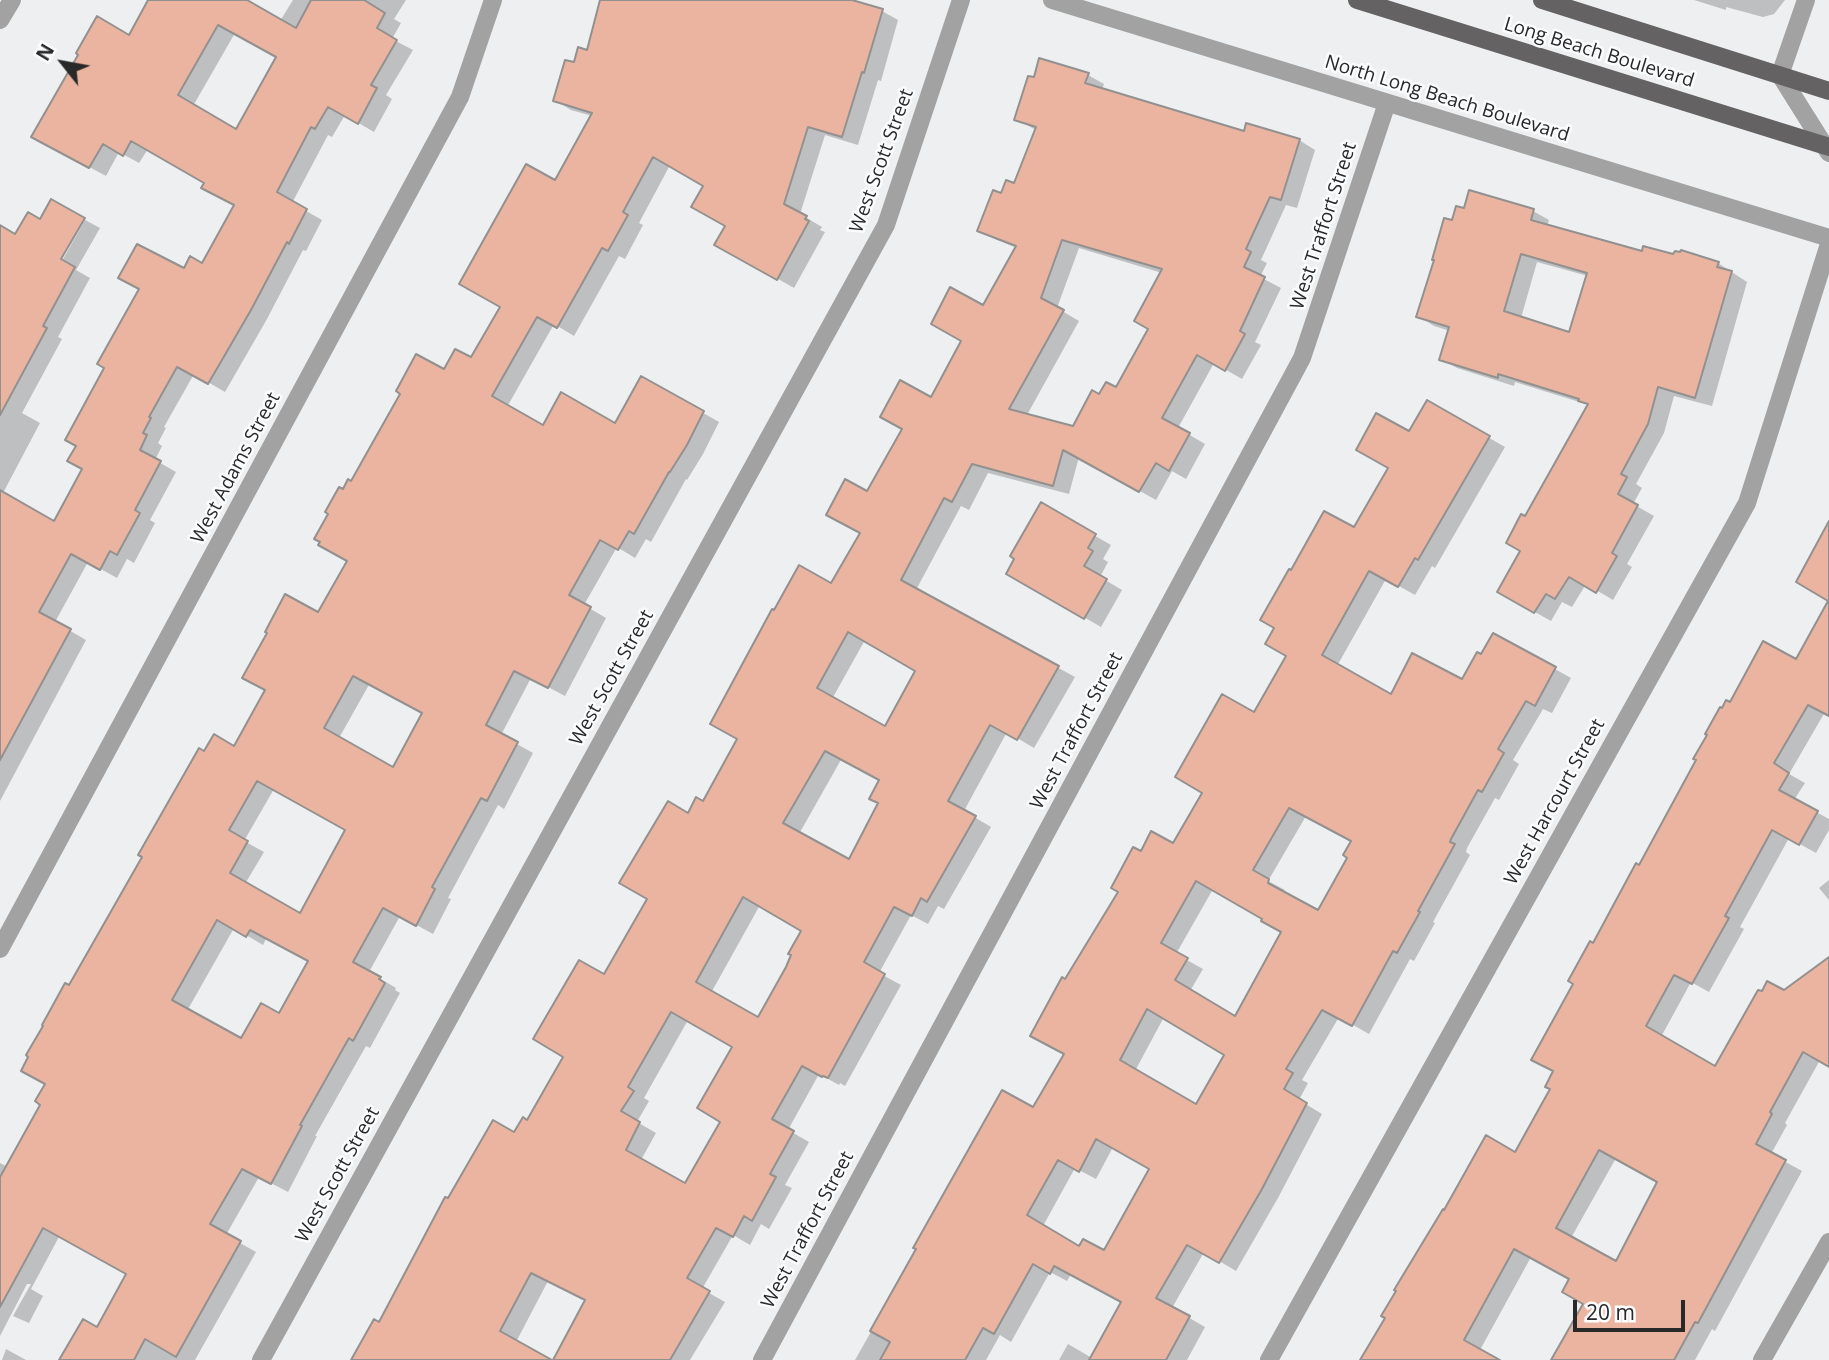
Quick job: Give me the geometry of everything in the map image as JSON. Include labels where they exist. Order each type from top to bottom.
[{"type":"main road","name":"Long Beach Boulevard","points":[[1357,0],[1828,148]]},
{"type":"main road","name":"Long Beach Boulevard","points":[[1542,0],[1829,91]]},
{"type":"street","points":[[0,20],[12,0]]},
{"type":"street","name":"West Adams Street","points":[[3,937],[460,97],[493,0]]},
{"type":"street","name":"West Scott Street","points":[[261,1360],[886,225],[961,0]]},
{"type":"street","name":"North Long Beach Boulevard","points":[[1052,0],[1829,238]]},
{"type":"street","points":[[1806,0],[1780,75],[1828,148]]},
{"type":"street","name":"West Traffort Street","points":[[762,1360],[1302,358],[1388,103]]},
{"type":"street","name":"West Harcourt Street","points":[[1269,1360],[1746,503],[1829,244]]},
{"type":"street","points":[[1762,1360],[1829,1242]]},
{"type":"building","points":[[148,0],[247,0],[296,28],[311,0],[364,0],[385,13],[377,28],[397,40],[371,85],[377,88],[358,124],[328,107],[315,129],[311,127],[277,192],[307,209],[208,384],[177,367],[149,417],[151,418],[143,433],[147,435],[140,450],[161,461],[135,510],[140,513],[117,555],[110,551],[100,570],[71,554],[39,612],[71,629],[0,760],[0,490],[54,521],[82,469],[67,461],[76,446],[65,440],[104,368],[97,364],[139,289],[118,278],[137,244],[184,268],[190,256],[202,263],[234,205],[201,188],[204,183],[131,141],[123,156],[103,144],[89,168],[31,137],[97,16],[129,35]],"holes":[[[218,25],[276,57],[236,129],[178,95]]]},
{"type":"building","points":[[600,0],[852,0],[883,9],[842,137],[808,127],[784,204],[807,216],[805,219],[809,221],[777,280],[714,245],[725,226],[691,207],[703,186],[653,157],[623,212],[628,215],[608,251],[602,248],[557,328],[537,317],[492,396],[543,425],[561,392],[615,423],[641,376],[704,411],[634,534],[629,531],[618,550],[600,540],[569,595],[591,607],[548,688],[514,671],[486,725],[518,742],[487,801],[481,798],[432,887],[435,889],[416,926],[383,908],[353,962],[381,977],[379,979],[385,983],[353,1041],[349,1038],[300,1125],[302,1126],[271,1184],[242,1169],[210,1224],[241,1241],[176,1357],[145,1339],[134,1360],[59,1360],[83,1319],[97,1327],[126,1274],[43,1228],[0,1307],[0,1177],[40,1105],[35,1101],[45,1084],[21,1071],[28,1057],[26,1055],[65,983],[69,985],[142,857],[138,855],[199,748],[204,751],[214,734],[234,746],[265,690],[242,678],[285,594],[318,612],[347,561],[318,545],[320,542],[314,539],[339,487],[343,489],[348,479],[351,481],[400,394],[396,391],[416,354],[444,369],[455,349],[471,357],[500,307],[459,284],[526,164],[555,180],[592,113],[553,101],[565,60],[574,62],[578,47],[587,50]],"holes":[[[353,676],[422,713],[393,767],[324,728]],[[257,781],[345,830],[300,913],[230,873],[248,841],[229,830]],[[217,920],[246,937],[250,930],[308,961],[279,1013],[261,1003],[241,1038],[172,1000]]]},
{"type":"building","points":[[1039,58],[1089,73],[1085,83],[1244,131],[1246,123],[1300,139],[1281,200],[1270,197],[1246,249],[1251,252],[1244,267],[1265,277],[1240,331],[1245,334],[1225,371],[1197,355],[1162,418],[1190,433],[1169,471],[1156,463],[1139,492],[1063,450],[1053,486],[972,464],[952,502],[944,498],[901,580],[1059,666],[1017,740],[990,725],[948,801],[976,816],[927,902],[921,898],[912,916],[894,907],[864,962],[885,974],[828,1078],[802,1066],[772,1119],[794,1131],[770,1174],[776,1177],[752,1221],[744,1216],[733,1237],[716,1228],[687,1278],[710,1291],[670,1360],[553,1360],[585,1300],[531,1273],[500,1331],[552,1360],[351,1360],[374,1319],[379,1322],[445,1197],[448,1198],[493,1120],[514,1132],[523,1117],[527,1120],[563,1057],[533,1039],[579,960],[604,974],[647,899],[619,883],[668,801],[688,813],[696,797],[703,801],[737,739],[710,724],[799,565],[831,583],[860,533],[826,515],[845,479],[867,491],[902,429],[880,417],[900,380],[931,397],[961,341],[931,324],[950,287],[983,305],[1016,246],[977,231],[993,190],[1001,193],[1006,180],[1014,183],[1036,127],[1014,120],[1028,76],[1034,77]],"holes":[[[1062,240],[1162,269],[1134,321],[1148,329],[1116,387],[1106,382],[1099,394],[1092,390],[1073,426],[1009,409],[1064,310],[1041,298]],[[848,632],[915,671],[885,726],[817,688]],[[825,751],[879,780],[869,799],[878,803],[849,859],[783,823]],[[743,897],[801,931],[788,954],[791,955],[786,967],[758,1017],[696,982]],[[671,1012],[732,1047],[697,1108],[720,1122],[685,1183],[626,1150],[640,1122],[621,1111],[634,1091],[628,1087]]]},
{"type":"building","points":[[1469,190],[1534,209],[1531,220],[1642,251],[1643,246],[1673,254],[1681,250],[1719,262],[1717,267],[1732,271],[1695,398],[1658,387],[1648,424],[1621,474],[1627,477],[1618,494],[1638,505],[1612,553],[1617,556],[1596,593],[1569,577],[1555,599],[1546,594],[1534,613],[1497,592],[1520,551],[1506,543],[1521,514],[1525,516],[1588,404],[1498,374],[1498,378],[1439,360],[1449,327],[1416,317],[1444,218],[1452,220],[1456,206],[1464,208]],"holes":[[[1521,254],[1587,273],[1569,332],[1504,311]]]},
{"type":"building","points":[[51,199],[85,218],[61,259],[75,267],[43,326],[47,328],[0,415],[0,225],[15,234],[28,212],[40,219]]},
{"type":"building","points":[[1427,400],[1490,436],[1418,560],[1415,558],[1398,587],[1369,571],[1322,655],[1391,694],[1412,653],[1462,679],[1477,652],[1481,654],[1493,633],[1556,667],[1535,706],[1526,701],[1498,749],[1504,753],[1482,792],[1478,790],[1451,839],[1450,842],[1455,844],[1418,911],[1420,912],[1397,953],[1393,951],[1352,1026],[1322,1010],[1286,1069],[1293,1073],[1284,1089],[1307,1103],[1219,1263],[1187,1245],[1156,1298],[1190,1316],[1166,1360],[1089,1360],[1121,1302],[1054,1266],[1050,1274],[1033,1264],[994,1334],[983,1328],[965,1360],[880,1360],[890,1342],[870,1331],[916,1249],[913,1248],[1002,1090],[1033,1107],[1064,1054],[1030,1036],[1062,977],[1065,979],[1118,892],[1111,888],[1133,847],[1141,851],[1151,831],[1173,843],[1202,793],[1175,777],[1222,694],[1254,712],[1286,656],[1265,644],[1274,628],[1260,620],[1289,569],[1291,570],[1324,511],[1354,527],[1388,468],[1356,450],[1376,413],[1409,431]],"holes":[[[1289,808],[1351,841],[1343,855],[1347,858],[1318,910],[1268,883],[1269,879],[1253,870]],[[1196,881],[1281,932],[1235,1016],[1175,980],[1188,958],[1161,943]],[[1147,1009],[1224,1055],[1196,1104],[1120,1060]],[[1096,1139],[1149,1169],[1104,1250],[1083,1239],[1079,1246],[1027,1215],[1058,1160],[1079,1172]]]},
{"type":"building","points":[[1041,502],[1096,534],[1088,548],[1093,551],[1084,566],[1107,579],[1084,619],[1006,574],[1014,559],[1010,556]]},
{"type":"building","points":[[1829,521],[1829,716],[1808,705],[1774,763],[1789,773],[1779,790],[1818,811],[1799,845],[1772,830],[1725,916],[1729,918],[1692,984],[1674,975],[1646,1026],[1715,1066],[1758,990],[1762,991],[1767,981],[1784,990],[1829,957],[1829,1067],[1803,1052],[1770,1112],[1772,1114],[1756,1144],[1786,1160],[1698,1323],[1695,1322],[1674,1360],[1551,1360],[1583,1304],[1562,1292],[1569,1279],[1514,1249],[1464,1340],[1500,1360],[1360,1360],[1385,1318],[1381,1316],[1396,1291],[1394,1290],[1444,1210],[1486,1135],[1515,1152],[1550,1089],[1545,1087],[1553,1071],[1531,1060],[1573,984],[1568,981],[1590,941],[1593,943],[1636,863],[1639,865],[1696,760],[1693,759],[1720,707],[1722,708],[1726,700],[1730,702],[1763,641],[1796,659],[1828,601],[1796,582]],"holes":[[[1599,1150],[1657,1182],[1616,1261],[1556,1228]]]}]
